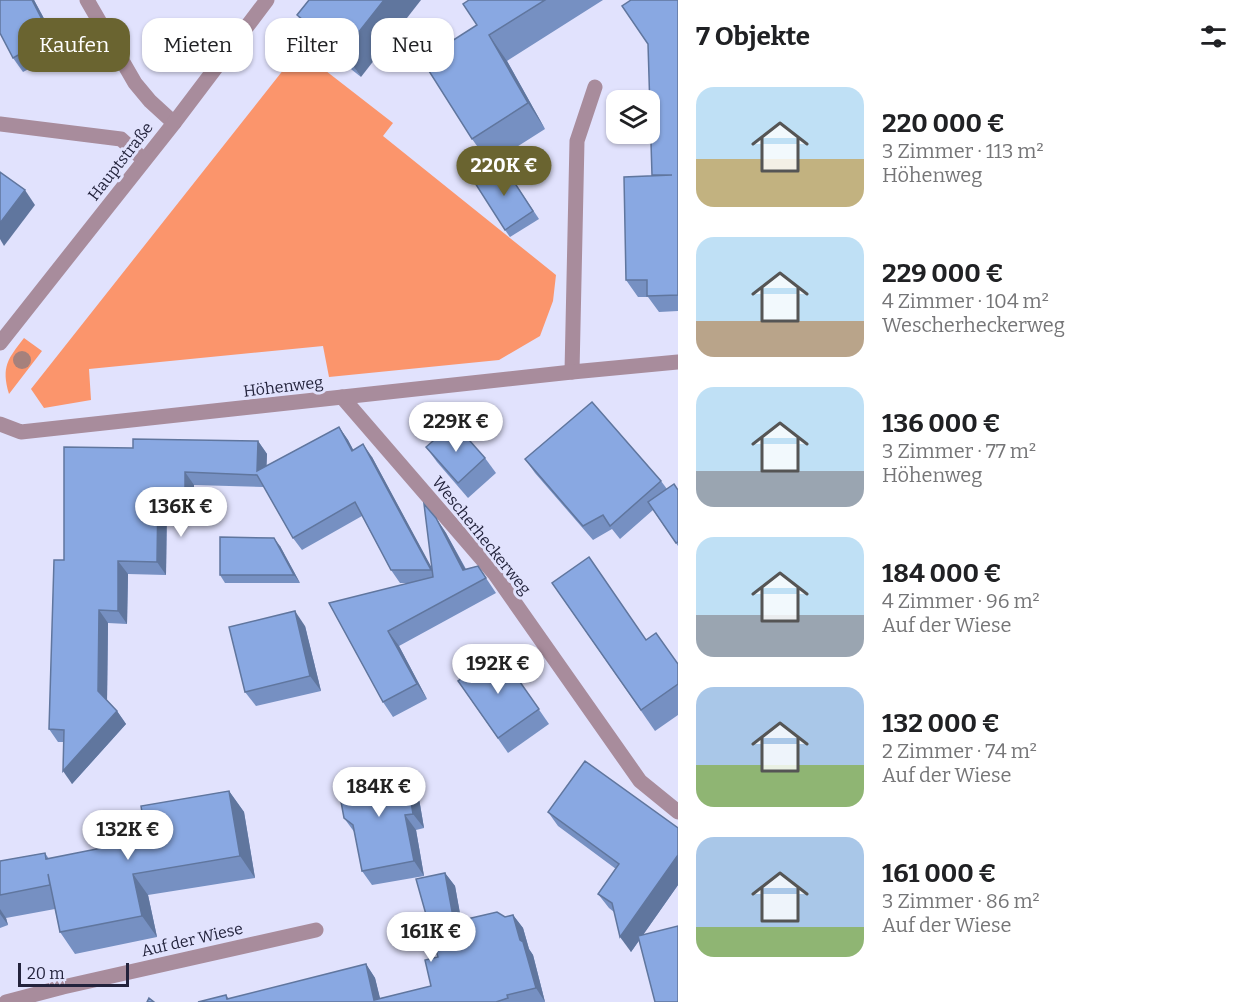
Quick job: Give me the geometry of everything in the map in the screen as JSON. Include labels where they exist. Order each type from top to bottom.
[{"type":"street","points":[[87,0],[135,83],[150,101],[174,123]]},
{"type":"street","name":"Hauptstraße","points":[[0,343],[174,123],[267,0]]},
{"type":"street","points":[[572,372],[577,141],[595,87]]},
{"type":"street","points":[[0,124],[121,139],[144,160]]},
{"type":"street","name":"Höhenweg","points":[[0,424],[21,432],[678,362]]},
{"type":"street","name":"Wescherheckerweg","points":[[342,397],[494,573],[640,781],[678,812]]},
{"type":"street","name":"Auf der Wiese","points":[[6,1002],[74,984],[316,930]]},
{"type":"shaded area","points":[[282,72],[327,72],[393,123],[383,136],[556,275],[553,301],[540,336],[499,360],[329,377],[323,346],[89,369],[91,400],[44,408],[31,389]]},
{"type":"shaded area","points":[[24,338],[42,351],[9,394],[6,370],[14,352]]},
{"type":"building","points":[[0,0],[32,0],[41,18],[18,18],[18,55],[13,58],[0,33]]},
{"type":"building","points":[[309,0],[384,0],[359,32],[359,18],[301,18],[297,15]]},
{"type":"building","points":[[469,0],[545,0],[489,35],[528,103],[472,139],[430,72],[454,72],[454,40],[477,25],[463,4]]},
{"type":"building","points":[[631,0],[678,0],[678,295],[647,296],[647,280],[626,280],[624,177],[672,175],[652,175],[651,144],[660,144],[660,90],[649,90],[648,44],[622,6]]},
{"type":"building","points":[[503,165],[533,211],[505,230],[475,183]]},
{"type":"building","points":[[0,172],[25,190],[0,223]]},
{"type":"building","points":[[592,402],[661,481],[610,526],[603,515],[583,526],[525,459]]},
{"type":"building","points":[[454,423],[485,458],[458,483],[426,447]]},
{"type":"building","points":[[339,427],[352,451],[363,444],[431,570],[391,570],[355,502],[293,538],[257,475],[185,472],[185,490],[158,490],[157,562],[118,561],[118,611],[99,610],[98,691],[117,711],[63,771],[64,730],[49,729],[54,560],[64,560],[64,447],[133,448],[133,439],[258,441],[257,471]]},
{"type":"building","points":[[674,484],[678,490],[678,542],[676,543],[648,502]]},
{"type":"building","points":[[424,504],[436,518],[463,570],[478,566],[486,578],[388,631],[417,684],[383,702],[329,603],[433,577]]},
{"type":"building","points":[[220,537],[274,538],[294,575],[220,575]]},
{"type":"building","points":[[589,557],[646,640],[656,633],[678,664],[678,684],[641,710],[552,583]]},
{"type":"building","points":[[295,611],[310,676],[245,692],[229,627]]},
{"type":"building","points":[[499,652],[539,709],[498,738],[458,681]]},
{"type":"building","points":[[585,761],[678,828],[678,855],[620,937],[612,903],[598,894],[619,864],[548,812]]},
{"type":"building","points":[[406,772],[413,814],[405,815],[414,861],[362,871],[353,825],[344,818],[337,780],[374,773],[379,777]]},
{"type":"building","points":[[229,791],[240,856],[133,874],[142,916],[60,932],[48,874],[50,885],[0,895],[0,861],[45,853],[46,859],[127,843],[124,821],[143,818],[141,806]]},
{"type":"building","points":[[445,873],[454,922],[497,912],[505,917],[513,915],[536,988],[507,995],[508,998],[496,1002],[198,1002],[226,995],[227,999],[366,964],[374,1000],[431,986],[425,960],[438,957],[416,879]]},
{"type":"building","points":[[678,926],[678,1002],[655,1002],[638,936]]}]
